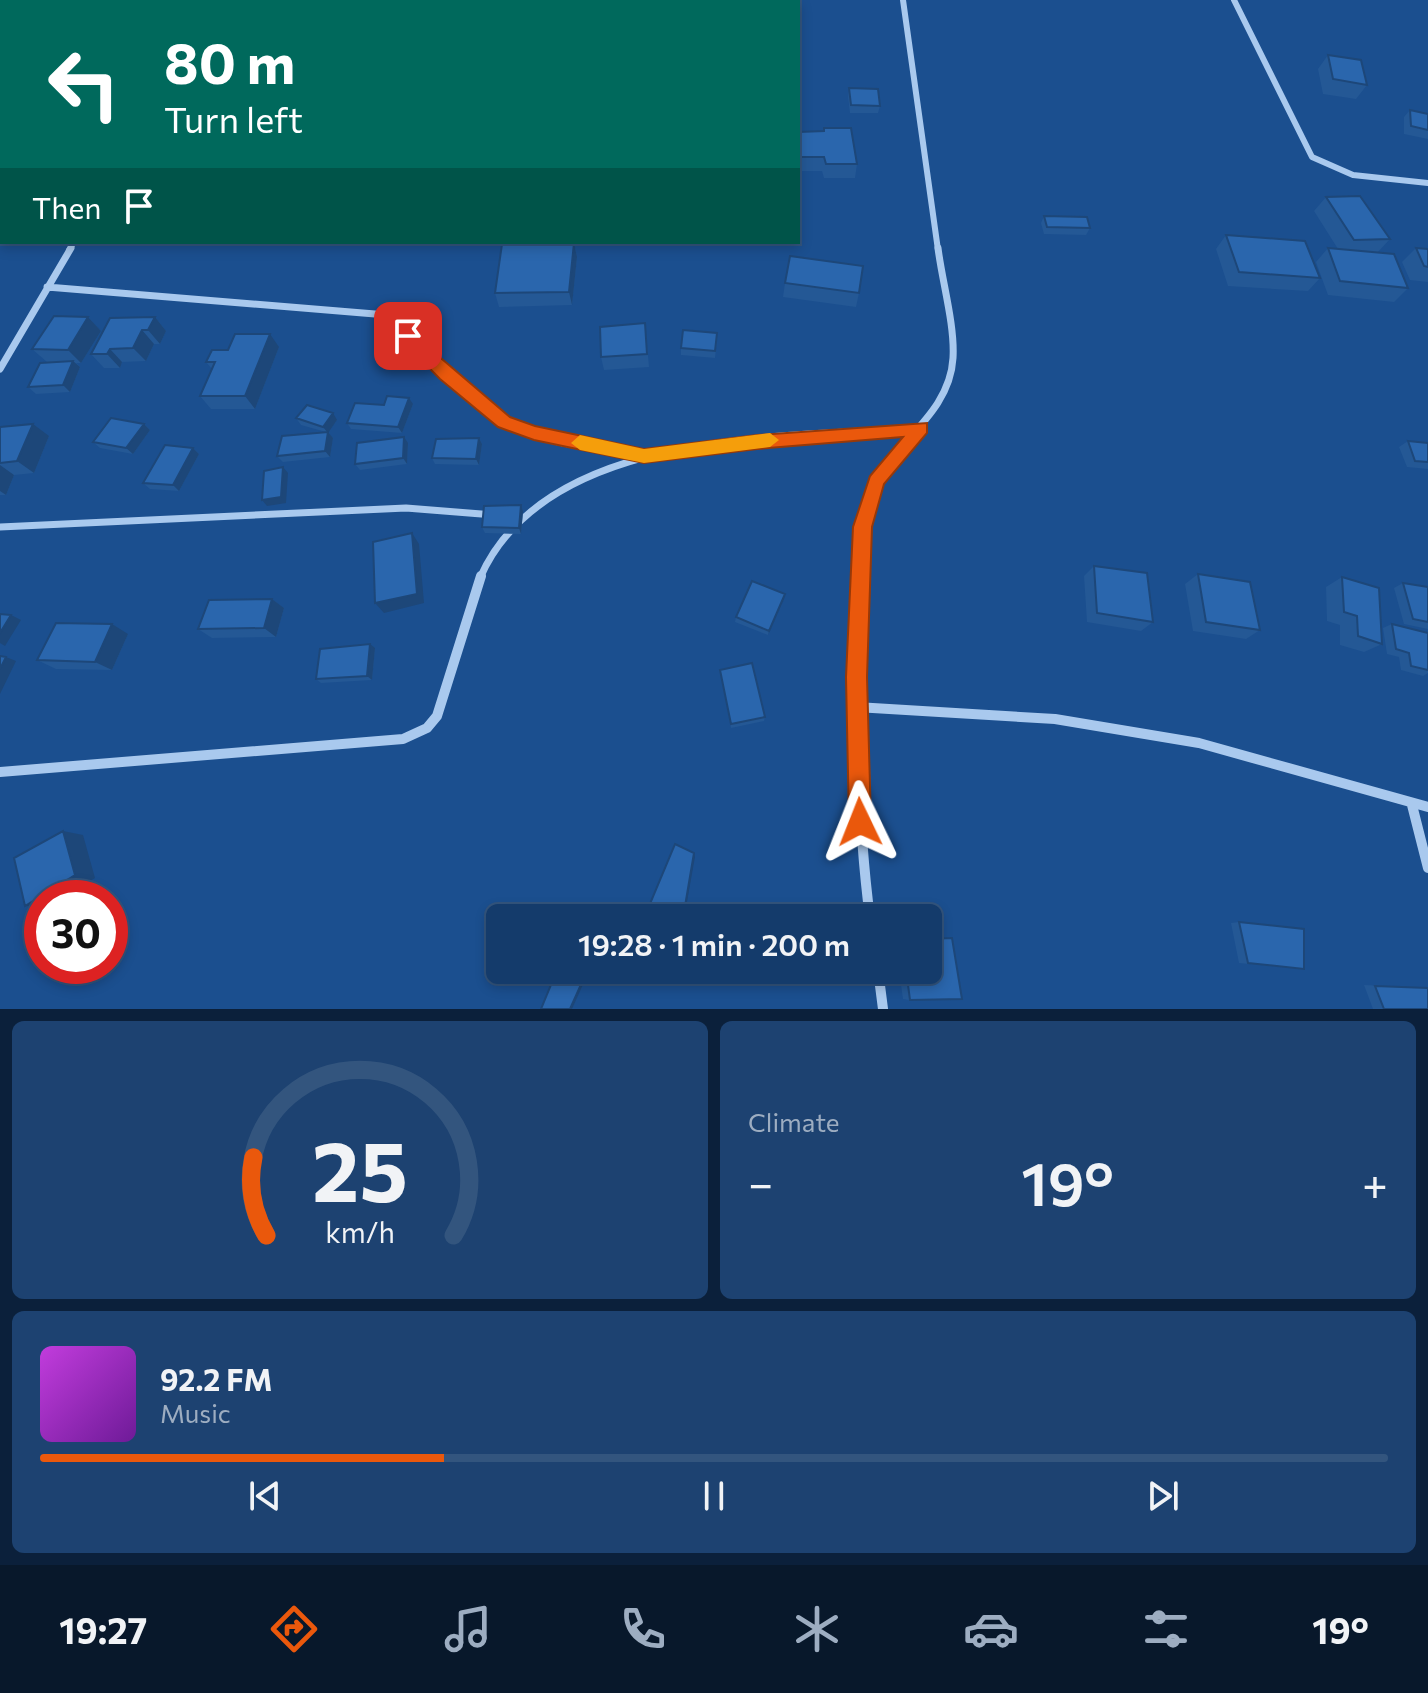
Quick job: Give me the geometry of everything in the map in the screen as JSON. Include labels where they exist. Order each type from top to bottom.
[{"type":"street","points":[[868,904],[861,851],[856,707],[862,527],[876,481],[921,428],[945,389],[953,358],[903,0]]},
{"type":"street","points":[[1234,0],[1312,157],[1334,172],[1428,183]]},
{"type":"street","points":[[0,369],[73,244]]},
{"type":"street","points":[[47,287],[375,314],[396,323],[446,375],[504,422],[534,433],[644,456]]},
{"type":"street","points":[[0,772],[403,739],[421,733],[436,717],[474,591],[497,546],[523,518],[602,469],[644,456],[757,442],[921,428]]},
{"type":"street","points":[[0,527],[406,508],[523,518]]},
{"type":"street","points":[[856,707],[1055,719],[1199,743],[1428,807]]},
{"type":"street","points":[[1412,805],[1428,868]]},
{"type":"street","points":[[880,984],[883,1009]]},
{"type":"building","points":[[1328,55],[1361,60],[1367,85],[1333,79]]},
{"type":"building","points":[[849,88],[878,89],[880,106],[851,105]]},
{"type":"building","points":[[1410,110],[1428,114],[1428,130],[1411,126]]},
{"type":"building","points":[[824,128],[851,128],[857,164],[826,164],[824,157],[800,157],[800,132],[824,131]]},
{"type":"building","points":[[1360,196],[1390,239],[1354,240],[1326,197]]},
{"type":"building","points":[[1044,216],[1087,217],[1090,228],[1047,227]]},
{"type":"building","points":[[1226,235],[1305,241],[1320,278],[1239,272]]},
{"type":"building","points":[[502,244],[574,244],[569,292],[495,293]]},
{"type":"building","points":[[1328,248],[1394,254],[1408,288],[1340,281]]},
{"type":"building","points":[[1416,248],[1428,249],[1428,267],[1424,266]]},
{"type":"building","points":[[790,256],[863,266],[859,293],[785,283]]},
{"type":"building","points":[[54,316],[88,317],[68,350],[32,349]]},
{"type":"building","points":[[155,317],[148,330],[142,330],[133,348],[91,354],[110,318]]},
{"type":"building","points":[[645,323],[647,354],[601,357],[600,327]]},
{"type":"building","points":[[683,330],[717,333],[715,351],[681,348]]},
{"type":"building","points":[[235,334],[270,334],[245,396],[200,396],[215,362],[206,362],[212,350],[228,350]]},
{"type":"building","points":[[73,361],[63,385],[28,387],[40,363]]},
{"type":"building","points":[[387,396],[409,398],[398,427],[347,423],[355,403],[384,405]]},
{"type":"building","points":[[307,405],[333,413],[323,427],[296,418]]},
{"type":"building","points":[[111,418],[144,424],[126,448],[93,442]]},
{"type":"building","points":[[33,424],[17,461],[0,463],[0,427]]},
{"type":"building","points":[[328,432],[325,451],[277,456],[282,436]]},
{"type":"building","points":[[404,437],[403,458],[355,464],[357,443]]},
{"type":"building","points":[[479,438],[476,459],[432,458],[436,439]]},
{"type":"building","points":[[1408,441],[1428,443],[1428,462],[1415,461]]},
{"type":"building","points":[[165,445],[193,448],[173,485],[143,483]]},
{"type":"building","points":[[283,467],[281,497],[262,500],[264,471]]},
{"type":"building","points":[[521,505],[519,528],[482,527],[484,506]]},
{"type":"building","points":[[412,533],[417,594],[375,603],[373,542]]},
{"type":"building","points":[[1094,566],[1147,573],[1153,622],[1097,613]]},
{"type":"building","points":[[1198,574],[1250,582],[1260,630],[1206,622]]},
{"type":"building","points":[[1342,577],[1379,588],[1382,644],[1358,636],[1357,616],[1344,612]]},
{"type":"building","points":[[752,581],[785,594],[769,631],[736,617]]},
{"type":"building","points":[[1403,583],[1428,587],[1428,622],[1413,619]]},
{"type":"building","points":[[272,599],[264,628],[198,629],[209,600]]},
{"type":"building","points":[[0,614],[11,615],[0,633]]},
{"type":"building","points":[[56,623],[112,624],[95,662],[37,660]]},
{"type":"building","points":[[1392,624],[1428,633],[1428,670],[1411,666],[1409,653],[1396,649]]},
{"type":"building","points":[[370,644],[367,676],[316,679],[320,649]]},
{"type":"building","points":[[752,663],[765,717],[731,724],[720,670]]},
{"type":"building","points":[[63,831],[75,875],[67,880],[24,880],[24,902],[14,858]]},
{"type":"building","points":[[675,844],[694,853],[685,904],[650,904]]},
{"type":"building","points":[[1239,922],[1304,929],[1304,969],[1248,963]]},
{"type":"building","points":[[942,938],[952,938],[962,999],[910,1000],[908,984],[942,984]]},
{"type":"building","points":[[551,984],[581,984],[570,1009],[541,1009]]},
{"type":"building","points":[[1375,986],[1428,988],[1428,1009],[1384,1009]]},
{"type":"slow traffic","points":[[580,443],[644,456],[770,440]]},
{"type":"route","points":[[408,336],[446,375],[504,422],[534,433],[644,456],[676,450],[921,428],[876,481],[862,527],[856,707],[860,822]]}]
